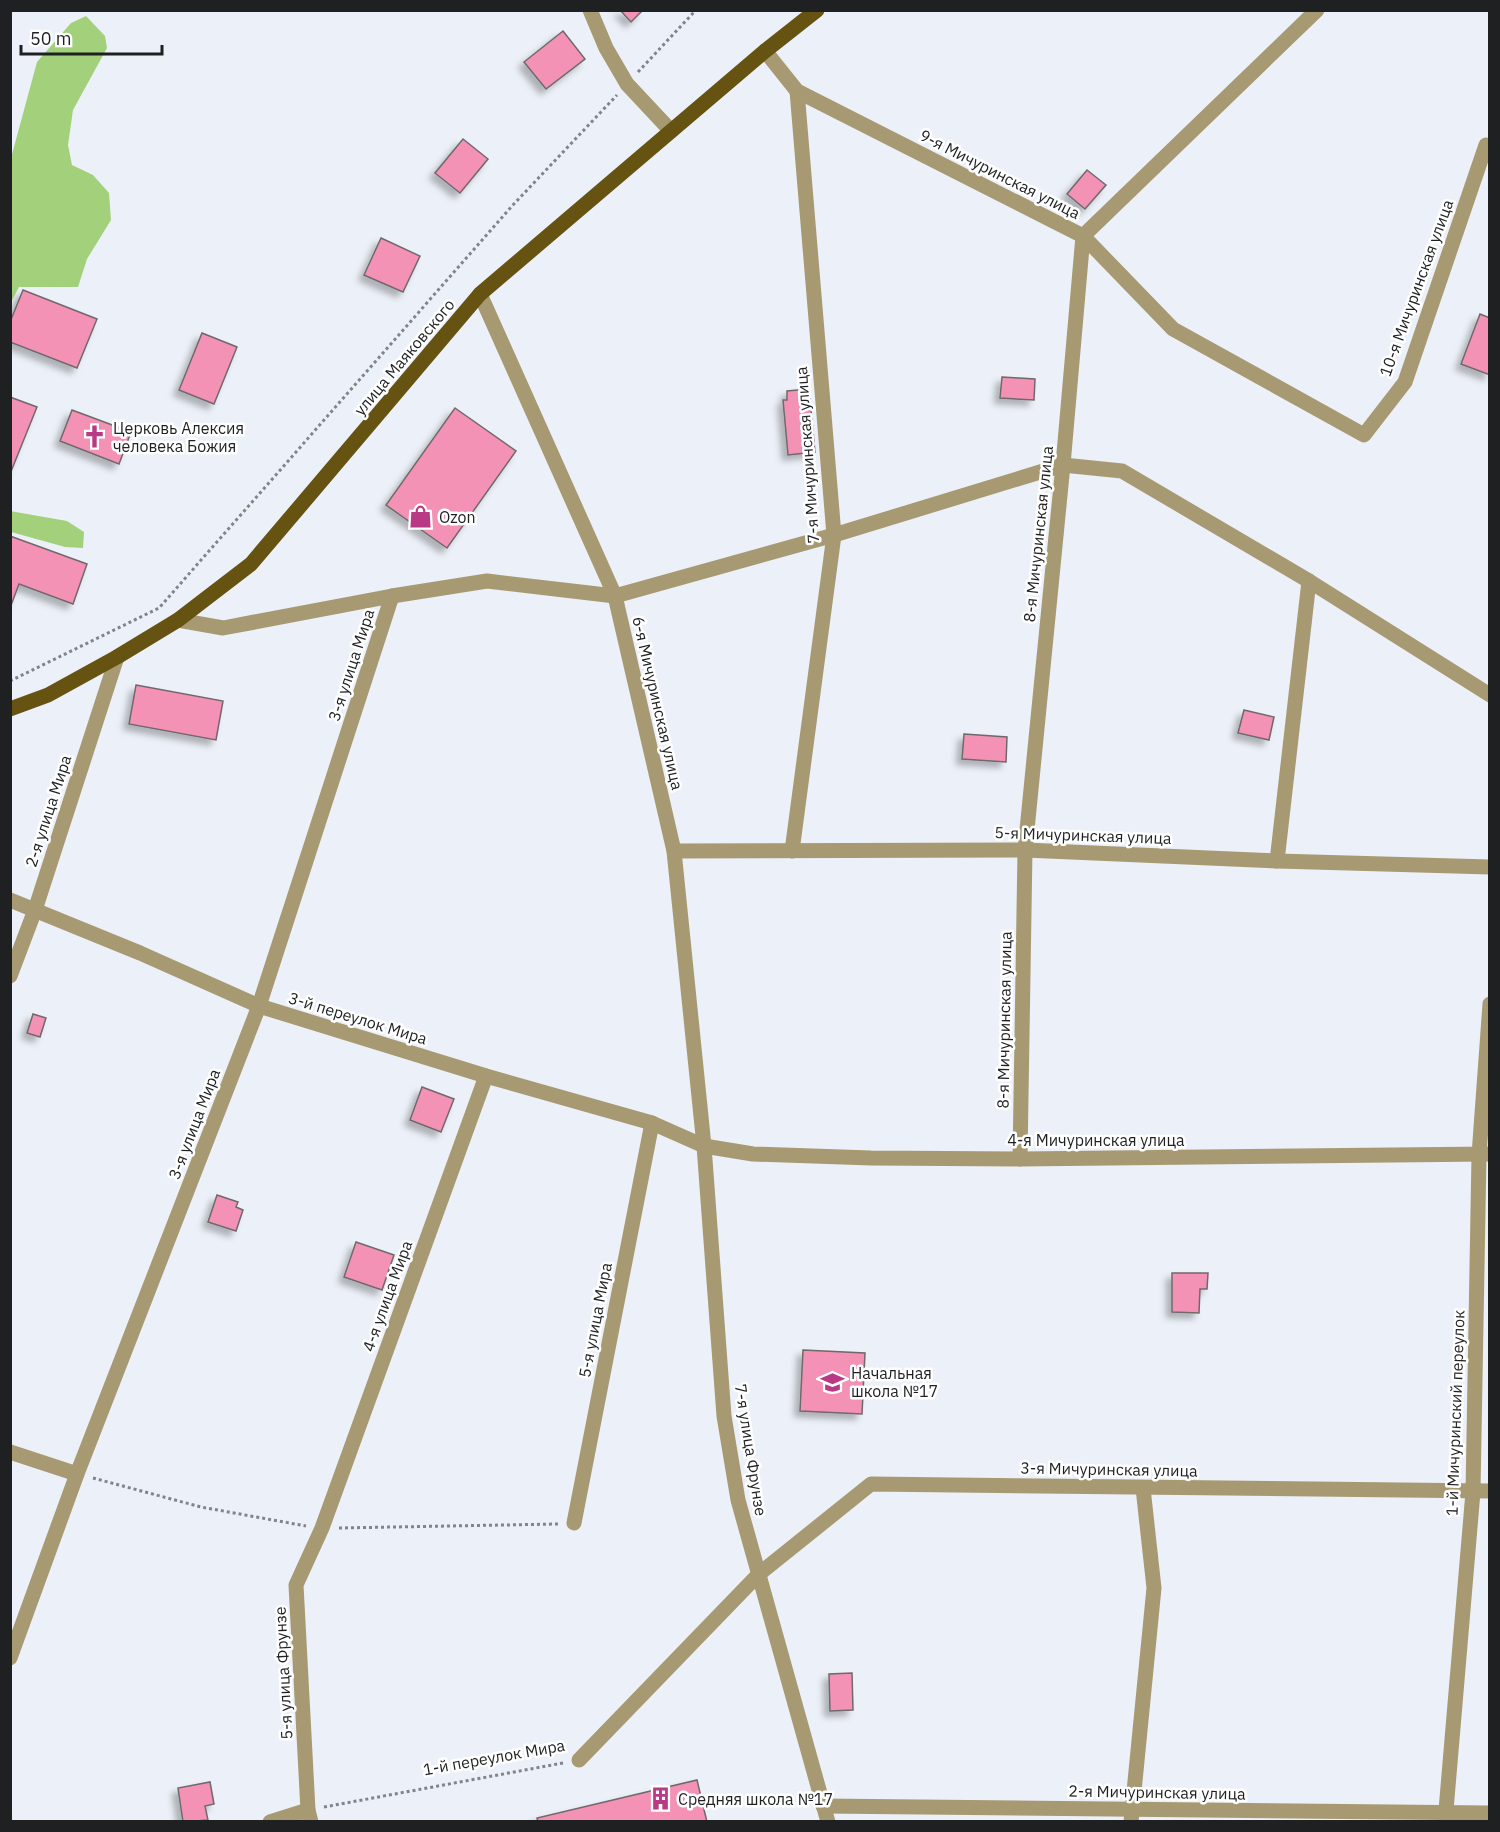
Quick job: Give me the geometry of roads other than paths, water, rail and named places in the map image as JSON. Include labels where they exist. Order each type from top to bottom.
[{"type":"main road","name":"улица Маяковского","points":[[10,709],[48,694],[117,657],[178,620],[251,564],[480,294],[670,131],[817,10]]},
{"type":"street","points":[[590,10],[606,48],[627,84],[670,131]]},
{"type":"street","points":[[1083,236],[1317,10]]},
{"type":"street","name":"9-я Мичуринская улица","points":[[765,51],[797,91],[1083,236],[1173,329],[1364,435]]},
{"type":"street","name":"7-я Мичуринская улица","points":[[792,851],[834,535],[797,91]]},
{"type":"street","name":"10-я Мичуринская улица","points":[[1364,435],[1405,382],[1486,145]]},
{"type":"street","name":"8-я Мичуринская улица","points":[[1020,1159],[1025,849],[1083,236]]},
{"type":"street","name":"6-я Мичуринская улица","points":[[480,294],[615,596],[674,851],[704,1146]]},
{"type":"street","points":[[178,620],[223,628],[392,596],[487,581],[615,596],[834,535],[1063,465],[1122,471],[1310,581],[1490,695]]},
{"type":"street","points":[[1277,861],[1310,581]]},
{"type":"street","name":"3-я улица Мира","points":[[10,1658],[77,1474],[259,1006],[392,596]]},
{"type":"street","name":"2-я улица Мира","points":[[10,976],[35,910],[117,657]]},
{"type":"street","name":"5-я Мичуринская улица","points":[[674,851],[1025,849],[1277,861],[1490,867]]},
{"type":"street","name":"3-й переулок Мира","points":[[10,900],[140,953],[259,1006],[486,1076],[652,1123],[704,1146]]},
{"type":"street","name":"1-й Мичуринский переулок","points":[[1444,1817],[1473,1491],[1490,1004]]},
{"type":"street","name":"4-я улица Мира","points":[[322,1528],[486,1076]]},
{"type":"street","name":"5-я улица Мира","points":[[574,1523],[652,1123]]},
{"type":"street","name":"4-я Мичуринская улица","points":[[704,1146],[753,1154],[871,1158],[1020,1159],[1484,1154]]},
{"type":"street","name":"7-я улица Фрунзе","points":[[704,1146],[724,1416],[738,1500],[828,1821]]},
{"type":"street","points":[[10,1452],[77,1474]]},
{"type":"street","name":"3-я Мичуринская улица","points":[[759,1574],[871,1484],[1490,1491]]},
{"type":"street","points":[[1132,1815],[1154,1588],[1143,1488]]},
{"type":"street","name":"5-я улица Фрунзе","points":[[309,1816],[296,1585],[322,1528]]},
{"type":"street","name":"1-й переулок Мира","points":[[579,1760],[759,1574]]},
{"type":"street","name":"2-я Мичуринская улица","points":[[823,1806],[1132,1815],[1444,1817],[1490,1813]]},
{"type":"street","points":[[270,1821],[309,1816]]},
{"type":"place","name":"Церковь Алексия человека Божия","points":[[95,437]]},
{"type":"place","name":"Ozon","points":[[421,517]]},
{"type":"place","name":"Начальная школа №17","points":[[833,1382]]},
{"type":"place","name":"Средняя школа №17","points":[[660,1799]]}]
